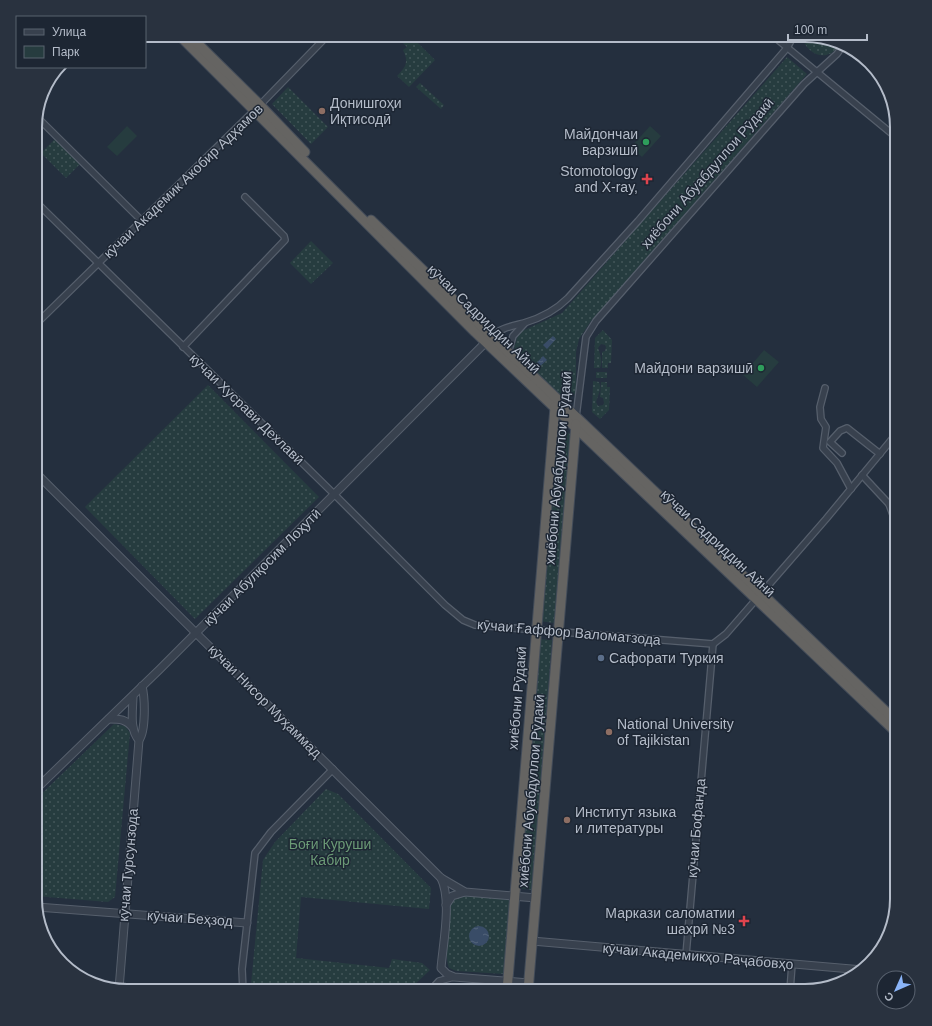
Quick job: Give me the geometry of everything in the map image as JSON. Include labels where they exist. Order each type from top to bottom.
[{"type":"highway","name":"кӯчаи Садриддин Айнӣ","points":[[186,42],[257,108],[489,339],[576,417],[658,500]]},
{"type":"highway","name":"кӯчаи Садриддин Айнӣ","points":[[196,42],[257,108]]},
{"type":"highway","name":"кӯчаи Садриддин Айнӣ","points":[[508,357],[576,427],[658,500],[874,704],[890,717]]},
{"type":"highway","name":"хиёбони Рӯдакӣ","points":[[507,984],[555,407]]},
{"type":"highway","name":"хиёбони Абуабдуллои Рӯдакӣ","points":[[528,984],[576,417]]},
{"type":"highway","name":"кӯчаи Садриддин Айнӣ","points":[[874,704],[890,724]]},
{"type":"street","name":"кӯчаи Академик Акобир Адҳамов","points":[[42,317],[257,108],[321,42]]},
{"type":"street","points":[[780,42],[890,132]]},
{"type":"street","name":"хиёбони Абуабдуллои Рӯдакӣ","points":[[489,339],[504,329],[525,323],[558,308],[638,221],[787,48],[790,42]]},
{"type":"street","name":"хиёбони Абуабдуллои Рӯдакӣ","points":[[576,417],[586,336],[596,321],[816,72],[840,49]]},
{"type":"street","points":[[42,122],[141,220]]},
{"type":"street","points":[[183,347],[285,240],[284,236],[245,197]]},
{"type":"street","name":"кӯчаи Хусрави Дехлавӣ","points":[[42,208],[334,494],[445,606],[459,617]]},
{"type":"street","points":[[508,357],[513,336],[525,323]]},
{"type":"street","name":"кӯчаи Абулқосим Лоҳутӣ","points":[[42,783],[133,696],[489,339]]},
{"type":"street","points":[[825,388],[820,407],[821,419],[826,427],[823,448],[837,463],[851,489]]},
{"type":"street","points":[[842,452],[830,442],[840,431],[847,428],[880,454]]},
{"type":"street","points":[[713,644],[726,634],[890,442]]},
{"type":"street","points":[[862,475],[889,504]]},
{"type":"street","name":"кӯчаи Нисор Муҳаммад","points":[[42,479],[441,878],[465,892],[536,898]]},
{"type":"street","name":"кӯчаи Ғаффор Валоматзода","points":[[459,617],[479,626],[713,644]]},
{"type":"street","name":"кӯчаи Бофанда","points":[[686,955],[713,644]]},
{"type":"street","name":"кӯчаи Турсунзода","points":[[119,984],[139,740],[142,733],[144,695],[142,686]]},
{"type":"street","points":[[133,696],[133,728],[134,734],[139,740]]},
{"type":"street","points":[[109,719],[121,719],[128,722],[133,728]]},
{"type":"street","points":[[243,984],[242,974],[253,865],[258,848],[274,828],[333,769]]},
{"type":"street","points":[[439,981],[446,906],[444,887],[441,878]]},
{"type":"street","points":[[446,906],[452,896],[465,892]]},
{"type":"street","name":"кӯчаи Беҳзод","points":[[43,907],[247,923]]},
{"type":"street","name":"кӯчаи Академикҳо Раҷабовҳо","points":[[532,941],[853,969]]},
{"type":"street","points":[[791,984],[792,964]]},
{"type":"street","points":[[441,968],[447,974],[454,977],[495,984]]},
{"type":"street","points":[[436,984],[439,981],[454,977]]},
{"type":"green space","points":[[402,42],[417,42],[435,60],[409,87],[397,76],[406,64],[406,58],[403,50],[407,47]]},
{"type":"green space","points":[[804,42],[836,48],[830,54],[825,55],[819,55],[808,48]]},
{"type":"green space","points":[[787,57],[807,74],[591,321],[579,339],[576,352],[576,393],[569,398],[561,397],[520,356],[514,348],[517,338],[522,331],[562,313]]},
{"type":"green space","points":[[420,83],[444,105],[441,109],[416,87]]},
{"type":"green space","points":[[288,87],[328,127],[311,144],[272,104]]},
{"type":"green space","points":[[127,126],[137,136],[117,156],[107,147]]},
{"type":"green space","name":"Майдончаи варзишӣ","points":[[650,126],[661,136],[642,157],[631,147]]},
{"type":"green space","points":[[56,138],[81,163],[66,178],[42,154],[42,152]]},
{"type":"green space","points":[[311,241],[333,263],[311,284],[290,263]]},
{"type":"green space","points":[[603,330],[612,340],[611,363],[608,363],[608,368],[602,368],[602,352],[605,351],[606,347],[605,345],[601,344],[598,348],[601,358],[601,365],[600,368],[594,368],[595,338]]},
{"type":"green space","name":"Майдони варзишӣ","points":[[764,350],[779,362],[757,387],[743,375]]},
{"type":"green space","points":[[596,372],[607,372],[607,378],[596,378]]},
{"type":"green space","points":[[593,381],[599,382],[600,385],[596,402],[598,406],[603,405],[604,403],[603,398],[600,397],[601,382],[607,382],[607,387],[610,387],[609,410],[600,419],[592,412]]},
{"type":"green space","points":[[208,385],[319,497],[195,619],[85,507]]},
{"type":"green space","points":[[559,424],[572,436],[554,623],[539,621]]},
{"type":"green space","points":[[538,639],[552,640],[532,890],[518,888]]},
{"type":"green space","points":[[114,724],[125,726],[130,733],[115,897],[108,902],[42,897],[42,793]]},
{"type":"green space","name":"Боғи Куруши Кабир","points":[[326,789],[338,794],[431,888],[429,909],[301,897],[296,958],[389,968],[392,959],[422,963],[430,970],[415,984],[251,984],[263,860],[275,842]]},
{"type":"green space","points":[[464,894],[510,900],[504,974],[456,971],[449,968],[446,947],[446,926],[449,905],[452,901]]},
{"type":"water","points":[[553,336],[556,339],[547,349],[543,345]]},
{"type":"water","points":[[543,356],[547,360],[537,369],[534,366]]},
{"type":"water","points":[[479,926],[486,929],[489,936],[486,943],[479,946],[472,943],[469,936],[472,929]]},
{"type":"place","name":"Донишгоҳи Иқтисодӣ","points":[[322,111]]},
{"type":"place","name":"Майдончаи варзишӣ","points":[[646,142]]},
{"type":"place","name":"Stomotology and X-ray,","points":[[647,179]]},
{"type":"place","name":"Майдони варзишӣ","points":[[761,368]]},
{"type":"place","name":"Сафорати Туркия","points":[[601,658]]},
{"type":"place","name":"National University of Tajikistan","points":[[609,732]]},
{"type":"place","name":"Институт языка и литературы","points":[[567,820]]},
{"type":"place","name":"Маркази саломатии шахрӣ №3","points":[[744,921]]}]
